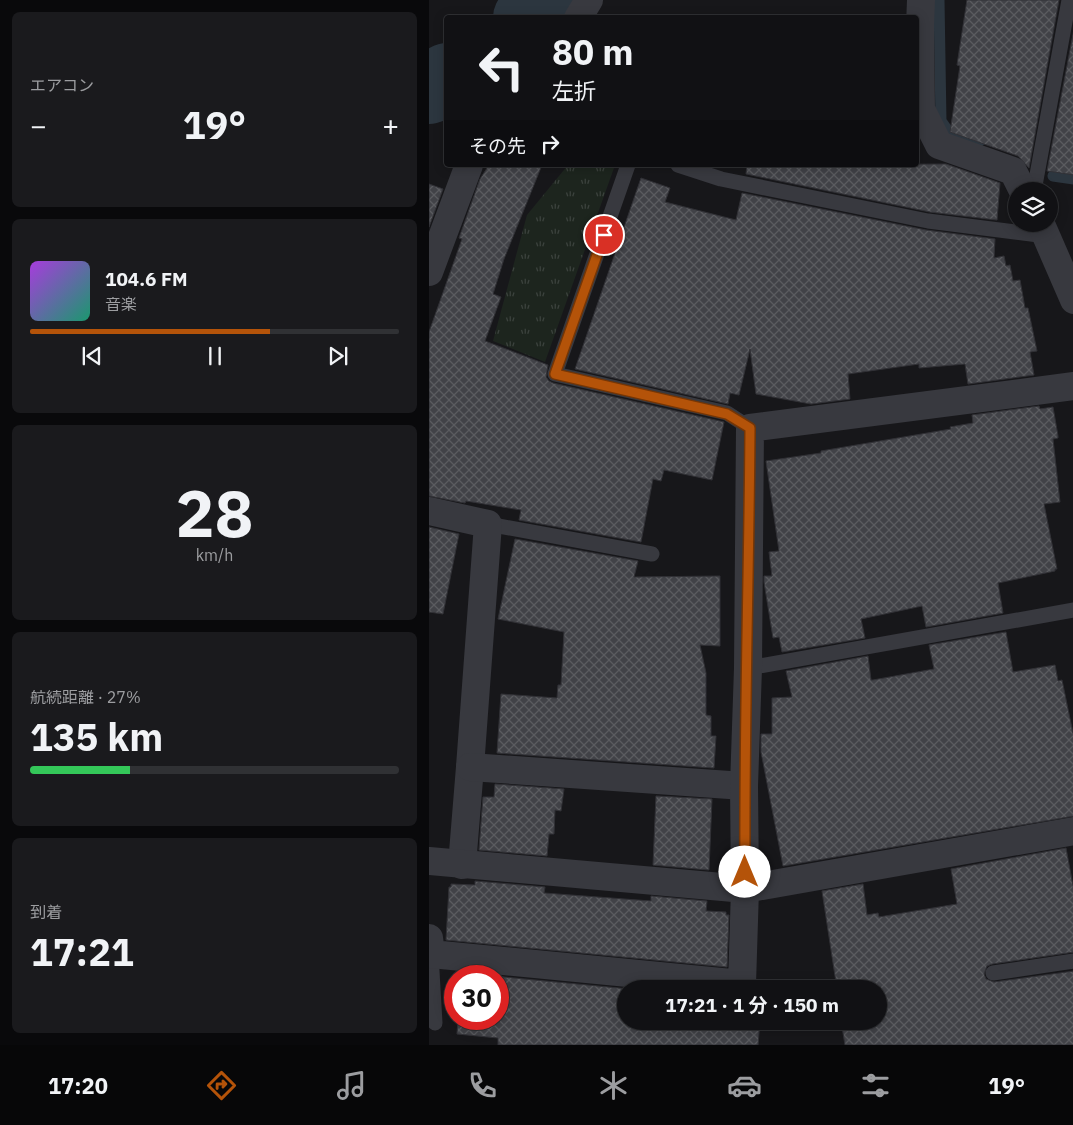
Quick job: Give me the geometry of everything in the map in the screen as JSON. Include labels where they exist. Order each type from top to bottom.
[{"type":"street","points":[[580,15],[589,0]]},
{"type":"street","points":[[921,0],[921,109],[939,144],[1013,172],[1018,182]]},
{"type":"street","points":[[429,272],[468,167]]},
{"type":"street","points":[[1045,232],[1073,300]]},
{"type":"street","points":[[430,946],[742,984],[745,889],[744,786],[750,428],[1073,386]]},
{"type":"street","points":[[429,511],[488,524],[471,767],[462,865]]},
{"type":"street","points":[[471,767],[744,786]]},
{"type":"street","points":[[429,861],[745,889],[1073,831]]},
{"type":"lane","points":[[1036,182],[1069,0]]},
{"type":"lane","points":[[627,167],[555,374],[727,414],[750,428]]},
{"type":"lane","points":[[684,167],[721,179],[928,222],[1008,228]]},
{"type":"lane","points":[[488,524],[652,554]]},
{"type":"lane","points":[[747,668],[1073,610]]},
{"type":"lane","points":[[430,946],[435,1023]]},
{"type":"lane","points":[[993,973],[1073,961]]},
{"type":"green space","points":[[566,167],[614,167],[545,362],[493,341],[527,215]]},
{"type":"building","points":[[967,0],[1059,0],[1029,168],[1018,156],[950,132],[960,66],[957,65]]},
{"type":"building","points":[[1074,29],[1074,175],[1047,171]]},
{"type":"building","points":[[919,164],[946,164],[1000,183],[997,220],[930,212],[746,174],[747,167],[919,167]]},
{"type":"building","points":[[488,167],[541,167],[504,259],[493,294],[501,297],[485,341],[548,365],[546,377],[553,383],[724,422],[712,480],[664,470],[661,481],[653,479],[641,542],[519,520],[521,510],[466,501],[465,503],[429,496],[429,332],[462,239],[459,238],[480,179]]},
{"type":"building","points":[[641,178],[670,188],[665,202],[736,220],[742,193],[926,230],[995,239],[994,258],[1004,256],[1006,266],[1010,265],[1013,281],[1020,280],[1025,308],[1028,308],[1037,351],[1030,352],[1034,375],[968,384],[965,364],[919,368],[919,364],[848,374],[850,399],[811,404],[756,394],[750,349],[739,395],[730,393],[728,404],[575,369]]},
{"type":"building","points":[[429,184],[443,189],[429,227]]},
{"type":"building","points":[[1039,406],[1040,409],[1053,407],[1058,436],[1058,438],[1053,439],[1060,502],[1044,504],[1057,569],[1055,571],[998,583],[1003,613],[926,627],[922,606],[861,619],[865,638],[782,652],[779,637],[773,638],[764,582],[764,576],[772,576],[769,552],[779,551],[766,461],[951,429],[950,427],[973,423],[972,415]]},
{"type":"building","points":[[429,527],[459,534],[443,614],[429,612]]},
{"type":"building","points":[[515,539],[638,561],[634,577],[720,576],[720,646],[700,645],[706,673],[706,715],[711,716],[711,736],[716,736],[714,768],[497,753],[501,694],[557,698],[558,685],[561,685],[564,632],[498,619]]},
{"type":"building","points":[[1006,632],[1013,672],[1055,665],[1058,681],[1062,680],[1074,738],[1074,816],[783,866],[761,752],[761,734],[772,734],[772,698],[792,697],[786,671],[868,656],[871,680],[873,680],[934,669],[929,645]]},
{"type":"building","points":[[495,784],[564,789],[561,811],[555,810],[554,834],[549,834],[547,856],[479,850],[483,797],[494,797]]},
{"type":"building","points":[[656,796],[712,799],[709,870],[653,865]]},
{"type":"building","points":[[1066,848],[1074,891],[1074,952],[992,964],[987,966],[984,974],[986,979],[994,982],[1074,971],[1074,1045],[845,1045],[842,1030],[887,1030],[887,980],[836,980],[822,891],[863,884],[867,915],[878,913],[879,917],[957,904],[951,869]]},
{"type":"building","points":[[475,881],[545,887],[544,893],[651,901],[651,896],[707,901],[706,911],[726,912],[726,915],[729,915],[727,967],[446,940],[449,887],[451,887],[451,884],[475,885]]},
{"type":"building","points":[[509,977],[617,988],[617,1030],[759,1030],[758,1045],[498,1045],[498,1038],[457,1034],[457,1030],[509,1030]]},
{"type":"waterway","points":[[530,15],[547,0]]},
{"type":"waterway","points":[[939,0],[941,121],[951,135],[980,141]]},
{"type":"waterway","points":[[429,90],[444,79]]},
{"type":"waterway","points":[[1053,176],[1074,179]]},
{"type":"route","points":[[604,235],[555,374],[727,414],[750,428],[744,786],[745,872]]}]
